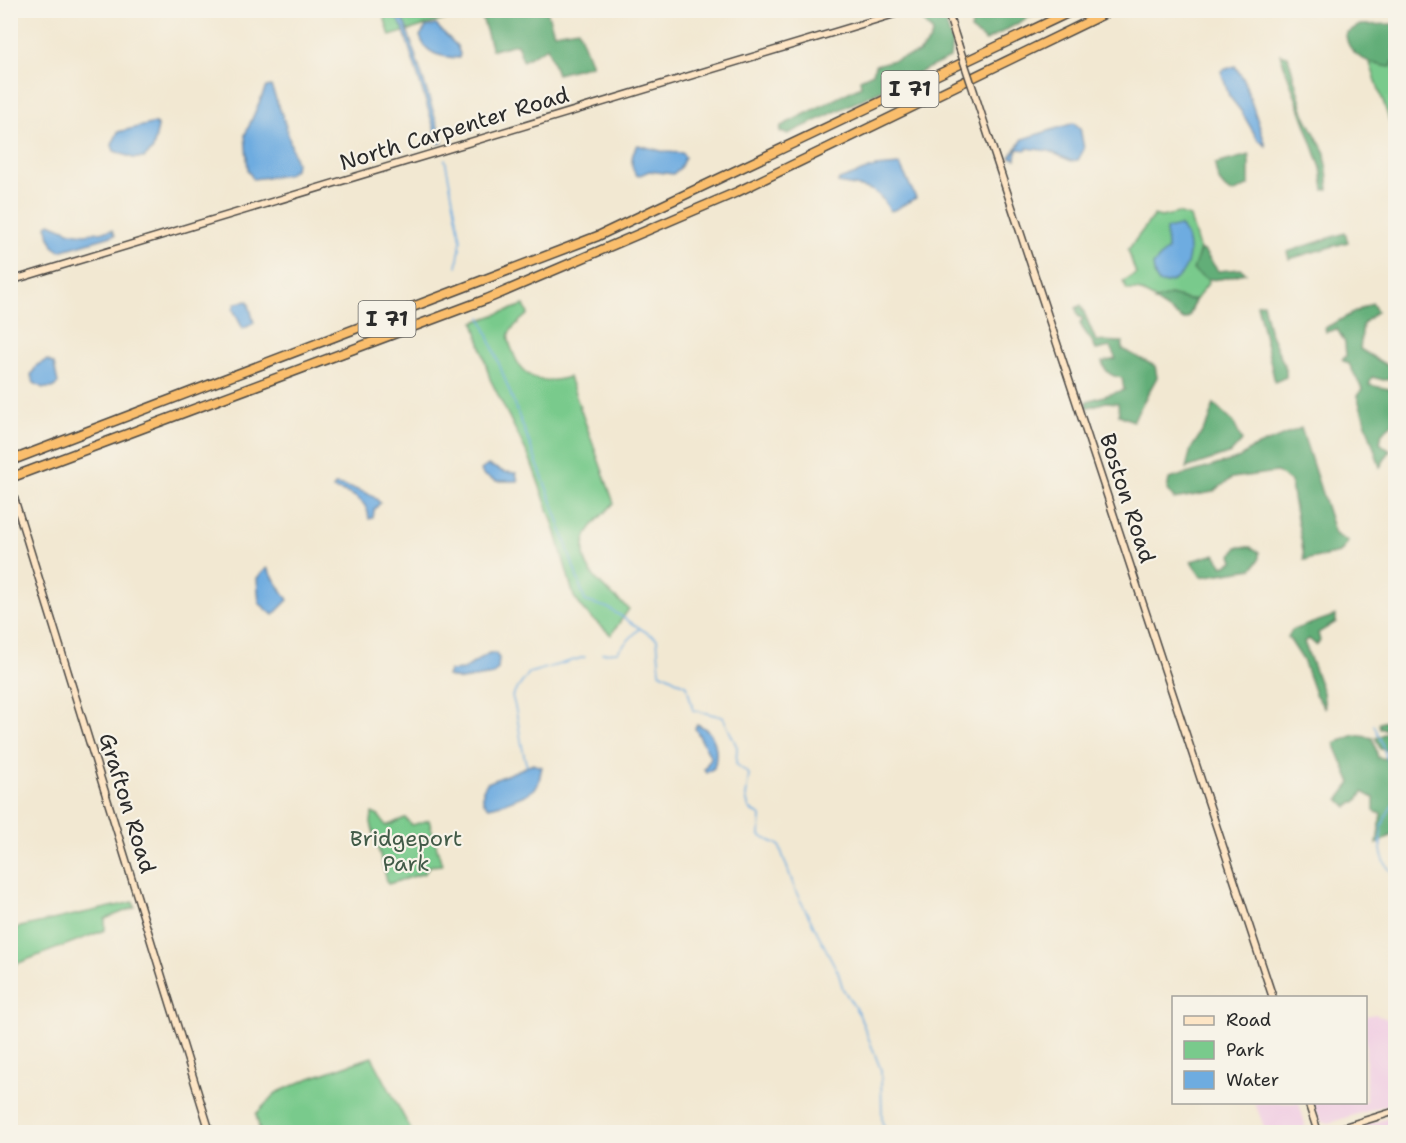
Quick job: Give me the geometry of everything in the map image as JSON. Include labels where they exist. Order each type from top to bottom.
[{"type":"highway","name":"I 71","points":[[10,461],[598,236],[1074,10]]},
{"type":"highway","name":"I 71","points":[[10,478],[487,299],[737,192],[1112,10]]},
{"type":"street","name":"North Carpenter Road","points":[[10,281],[908,10]]},
{"type":"street","name":"Boston Road","points":[[946,10],[1272,996]]},
{"type":"street","name":"Grafton Road","points":[[10,485],[210,1132]]},
{"type":"street","points":[[1309,1104],[1318,1132]]},
{"type":"street","points":[[1328,1132],[1395,1111]]},
{"type":"shaded area","points":[[1375,1014],[1395,1022],[1395,1102],[1329,1123],[1322,1122],[1313,1104],[1367,1104],[1367,1016]]},
{"type":"shaded area","points":[[1255,1104],[1299,1104],[1304,1128],[1294,1132],[1266,1132]]},
{"type":"shaded area","points":[[1395,1116],[1395,1132],[1345,1132]]},
{"type":"green space","points":[[382,10],[473,11],[390,36]]},
{"type":"green space","points":[[975,10],[1040,11],[986,41],[971,30]]},
{"type":"green space","points":[[480,11],[547,11],[554,33],[578,29],[592,65],[557,74],[547,47],[523,61],[517,44],[492,50]]},
{"type":"green space","points":[[938,11],[943,14],[952,42],[950,58],[788,134],[780,132],[781,126],[861,86],[860,79],[873,73],[875,65],[919,53],[930,40],[933,32],[923,22],[924,16]]},
{"type":"green space","points":[[1395,24],[1395,57],[1391,67],[1361,58],[1350,48],[1346,33],[1360,25]]},
{"type":"green space","points":[[1395,30],[1395,137],[1360,34]]},
{"type":"green space","points":[[1280,54],[1288,56],[1304,113],[1325,153],[1329,189],[1324,190],[1321,168]]},
{"type":"green space","points":[[1249,155],[1249,185],[1233,193],[1225,189],[1220,182],[1215,164]]},
{"type":"green space","points":[[1178,213],[1190,217],[1209,282],[1195,301],[1189,317],[1138,290],[1127,290],[1123,281],[1136,274],[1128,250],[1154,215],[1161,217]]},
{"type":"green space","points":[[1345,233],[1348,242],[1289,259],[1287,252]]},
{"type":"green space","points":[[1200,250],[1204,251],[1218,271],[1241,269],[1246,273],[1218,279],[1200,275],[1193,270]]},
{"type":"green space","points":[[1170,295],[1189,300],[1195,299],[1189,317],[1184,320],[1154,301]]},
{"type":"green space","points":[[1263,303],[1269,330],[1286,369],[1286,377],[1275,382],[1257,304]]},
{"type":"green space","points":[[1372,303],[1377,311],[1363,324],[1360,349],[1396,371],[1395,379],[1383,380],[1372,377],[1369,385],[1395,390],[1395,422],[1382,433],[1380,443],[1390,451],[1380,467],[1357,396],[1362,389],[1349,364],[1342,360],[1346,356],[1345,343],[1337,329],[1326,332],[1325,328]]},
{"type":"green space","points":[[524,305],[528,314],[510,331],[509,336],[509,343],[517,361],[522,369],[535,378],[550,380],[569,377],[614,503],[588,532],[584,545],[584,556],[594,576],[629,609],[611,635],[585,612],[574,597],[554,526],[530,459],[490,379],[474,322]]},
{"type":"green space","points":[[1081,305],[1096,341],[1123,342],[1122,349],[1155,366],[1157,377],[1133,421],[1119,415],[1118,403],[1106,402],[1086,408],[1087,401],[1124,390],[1122,378],[1109,373],[1102,362],[1116,359],[1110,347],[1096,350],[1082,327],[1080,323],[1083,319],[1078,316],[1076,308]]},
{"type":"green space","points":[[1214,404],[1234,423],[1242,441],[1231,453],[1186,468],[1191,449],[1209,421]]},
{"type":"green space","points":[[1301,428],[1335,534],[1348,542],[1340,553],[1304,560],[1291,482],[1277,472],[1232,478],[1213,492],[1174,499],[1167,490],[1169,479],[1240,458],[1249,450]]},
{"type":"green space","points":[[1237,547],[1251,547],[1259,552],[1259,560],[1252,569],[1201,577],[1191,561],[1215,554],[1223,566],[1234,561],[1232,555]]},
{"type":"green space","points":[[1336,615],[1336,622],[1318,633],[1320,641],[1316,645],[1309,639],[1304,642],[1323,692],[1325,709],[1315,694],[1303,660],[1288,637],[1292,630]]},
{"type":"green space","points":[[1395,696],[1395,741],[1390,751],[1380,749],[1376,738],[1393,729],[1380,729],[1379,723],[1390,720],[1389,698]]},
{"type":"green space","points":[[1355,735],[1373,738],[1378,758],[1395,759],[1395,833],[1377,844],[1381,814],[1374,811],[1374,798],[1363,792],[1357,801],[1347,807],[1339,799],[1351,783],[1334,743]]},
{"type":"green space","name":"Bridgeport Park","points":[[372,813],[379,816],[386,826],[405,818],[412,825],[429,820],[442,865],[429,866],[425,873],[388,884],[371,823]]},
{"type":"green space","points":[[133,902],[135,907],[105,919],[105,930],[11,966],[11,929]]},
{"type":"green space","points":[[372,1057],[412,1132],[260,1132],[256,1114],[276,1093],[310,1078]]},
{"type":"water","points":[[392,11],[401,11],[401,18],[406,26],[443,142],[439,144],[403,28]]},
{"type":"water","points":[[436,25],[457,46],[459,58],[435,54],[422,42],[420,36],[426,27]]},
{"type":"water","points":[[1235,66],[1244,80],[1266,146],[1258,140],[1229,96],[1221,71]]},
{"type":"water","points":[[271,86],[284,120],[296,163],[295,169],[286,175],[253,179],[248,170],[245,135],[266,87]]},
{"type":"water","points":[[155,123],[158,127],[153,149],[144,158],[133,158],[114,151],[112,145],[118,132]]},
{"type":"water","points":[[1074,123],[1080,128],[1084,149],[1078,160],[1071,161],[1049,151],[1027,148],[1027,150],[1017,149],[1016,159],[1010,157],[1023,139]]},
{"type":"water","points":[[638,145],[665,152],[682,153],[685,157],[680,168],[673,174],[649,171],[638,176],[633,170],[632,161]]},
{"type":"water","points":[[900,165],[916,198],[894,210],[890,211],[880,196],[869,189],[838,183],[839,180],[875,167]]},
{"type":"water","points":[[50,223],[71,232],[85,234],[112,230],[115,235],[60,251],[53,246],[46,226]]},
{"type":"water","points":[[1180,226],[1188,243],[1187,263],[1177,278],[1159,283],[1155,277],[1153,265],[1167,250],[1166,229]]},
{"type":"water","points":[[248,301],[254,323],[243,329],[233,309],[236,303]]},
{"type":"water","points":[[47,360],[54,364],[58,383],[53,388],[43,388],[34,383],[31,375],[37,365]]},
{"type":"water","points":[[488,465],[504,472],[516,473],[518,481],[496,481],[483,475],[481,470]]},
{"type":"water","points":[[335,485],[360,491],[377,499],[380,503],[374,510],[373,518],[369,519],[362,502],[352,495],[333,489]]},
{"type":"water","points":[[267,568],[288,600],[273,615],[259,603],[257,578]]},
{"type":"water","points":[[489,653],[495,653],[499,658],[498,669],[493,675],[461,680],[447,676],[449,671],[463,670]]},
{"type":"water","points":[[697,724],[712,737],[716,748],[714,768],[706,773],[704,769],[711,758],[695,728]]},
{"type":"water","points":[[533,764],[542,767],[537,786],[529,793],[489,807],[483,802],[483,790],[487,783]]},
{"type":"waterway","points":[[445,159],[461,240],[457,267]]},
{"type":"waterway","points":[[481,317],[552,502],[585,601],[608,608],[657,639],[660,672],[687,686],[693,710],[723,717],[737,747],[736,764],[749,774],[746,797],[749,809],[761,816],[760,836],[779,845],[796,892],[838,972],[843,989],[859,1014],[881,1070],[882,1122],[887,1132]]},
{"type":"waterway","points":[[602,653],[617,652],[639,629]]},
{"type":"waterway","points":[[527,766],[512,696],[529,673],[585,657]]},
{"type":"waterway","points":[[1374,725],[1382,743],[1396,791]]},
{"type":"waterway","points":[[1396,802],[1385,819],[1381,839],[1384,860],[1396,876]]}]
